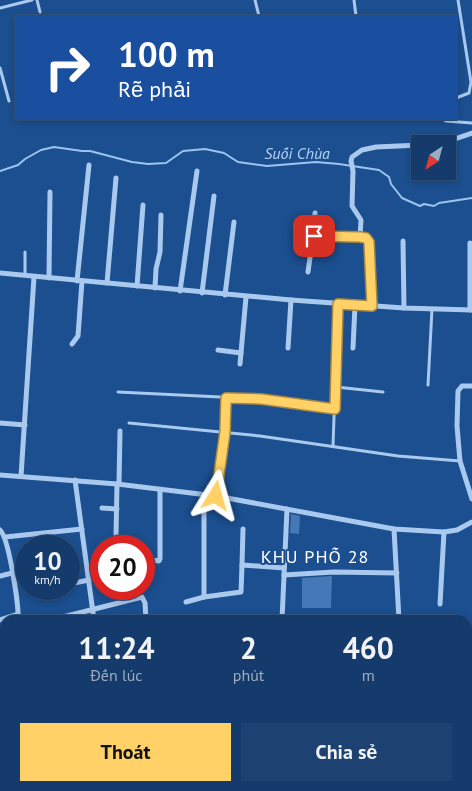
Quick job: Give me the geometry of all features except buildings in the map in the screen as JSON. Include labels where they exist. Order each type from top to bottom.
[{"type":"street","points":[[456,138],[472,132]]},
{"type":"street","points":[[360,237],[361,220],[352,206],[352,157],[362,150],[376,147],[411,145]]},
{"type":"street","points":[[72,344],[78,336],[80,281],[90,165]]},
{"type":"street","points":[[180,291],[197,171]]},
{"type":"street","points":[[107,283],[116,178]]},
{"type":"street","points":[[49,278],[50,192]]},
{"type":"street","points":[[202,293],[214,196]]},
{"type":"street","points":[[137,286],[143,205]]},
{"type":"street","points":[[308,272],[314,236],[315,213]]},
{"type":"street","points":[[155,288],[156,269],[160,252],[161,215]]},
{"type":"street","points":[[225,295],[234,222]]},
{"type":"street","points":[[314,236],[366,238],[369,242],[372,306]]},
{"type":"street","points":[[403,241],[404,308]]},
{"type":"street","points":[[0,273],[338,304],[471,310],[470,243]]},
{"type":"street","points":[[21,476],[34,277]]},
{"type":"street","points":[[240,364],[246,296]]},
{"type":"street","points":[[288,348],[292,300]]},
{"type":"street","points":[[353,348],[355,305]]},
{"type":"street","points":[[218,350],[241,353]]},
{"type":"street","points":[[472,386],[462,386],[458,391],[457,426],[460,461],[472,499]]},
{"type":"street","points":[[0,423],[25,425]]},
{"type":"street","points":[[116,535],[120,431]]},
{"type":"street","points":[[0,475],[118,484],[216,496],[394,529],[444,532],[457,530],[472,522]]},
{"type":"street","points":[[75,480],[94,615]]},
{"type":"street","points":[[155,561],[160,559],[160,490]]},
{"type":"street","points":[[204,495],[204,597]]},
{"type":"street","points":[[102,508],[117,509]]},
{"type":"street","points":[[282,615],[287,509]]},
{"type":"street","points":[[4,537],[82,529]]},
{"type":"street","points":[[186,602],[204,597],[241,592],[243,529]]},
{"type":"street","points":[[394,529],[399,615]]},
{"type":"street","points":[[0,530],[4,537],[12,573],[18,614],[15,615]]},
{"type":"street","points":[[440,604],[444,532]]},
{"type":"street","points":[[242,566],[284,568]]},
{"type":"street","points":[[284,575],[334,572],[397,573]]},
{"type":"street","points":[[0,576],[12,573]]},
{"type":"street","points":[[80,582],[89,580]]},
{"type":"street","points":[[70,615],[142,597],[145,603],[146,615]]},
{"type":"lane","points":[[0,8],[32,0]]},
{"type":"lane","points":[[37,0],[40,12]]},
{"type":"lane","points":[[255,0],[258,15]]},
{"type":"lane","points":[[354,0],[356,15]]},
{"type":"lane","points":[[457,98],[469,93],[471,82],[458,0]]},
{"type":"lane","points":[[0,68],[9,101]]},
{"type":"lane","points":[[444,120],[472,123]]},
{"type":"lane","points":[[24,252],[25,276]]},
{"type":"lane","points":[[333,446],[338,304]]},
{"type":"lane","points":[[428,385],[432,309]]},
{"type":"lane","points":[[336,387],[383,392]]},
{"type":"lane","points":[[118,392],[261,399],[335,409]]},
{"type":"lane","points":[[216,496],[225,432],[226,398]]},
{"type":"lane","points":[[129,423],[225,432],[398,456],[460,461]]},
{"type":"waterway","name":"Suối Chùa","points":[[0,171],[18,165],[41,150],[54,147],[90,151],[132,162],[148,164],[166,163],[183,151],[205,149],[224,153],[238,162],[267,166],[316,162],[379,170],[389,177],[391,184],[402,198],[420,206],[424,204],[434,206],[439,203],[472,198]]},
{"type":"district","name":"KHU PHỐ 28","points":[[315,557]]},
{"type":"route","points":[[216,496],[225,432],[226,398],[261,399],[335,409],[338,304],[372,306],[369,242],[366,238],[360,237],[314,236]]}]
